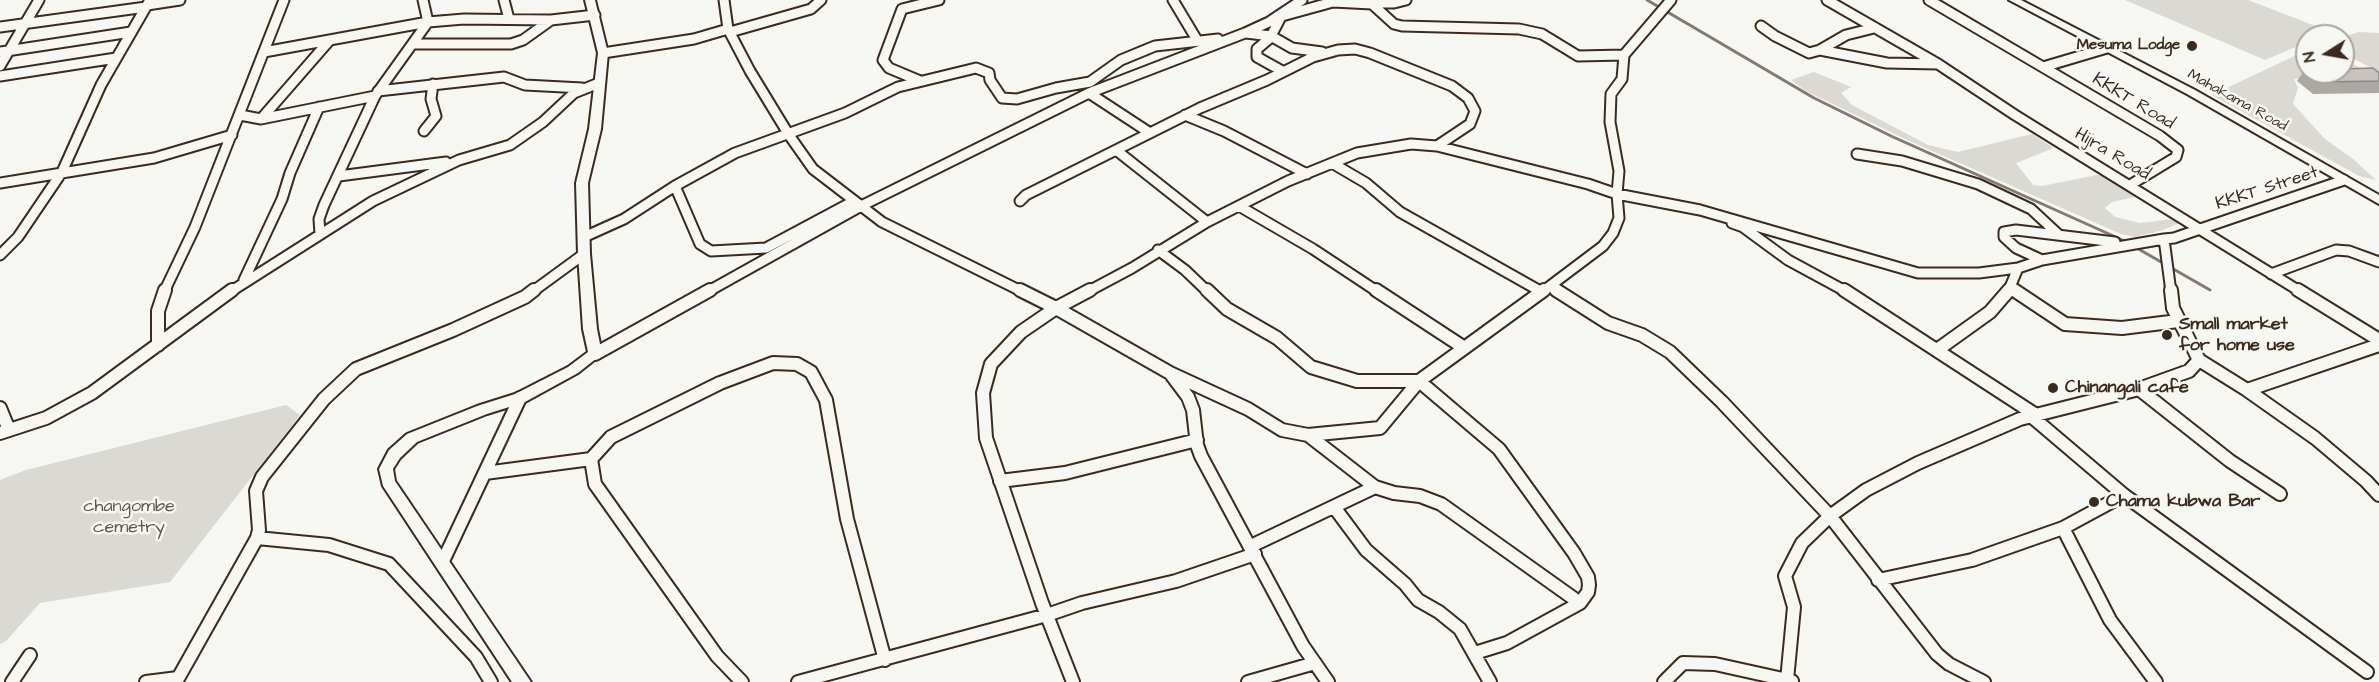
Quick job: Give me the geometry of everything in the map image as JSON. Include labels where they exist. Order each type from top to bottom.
[{"type":"street","points":[[0,66],[4,52],[39,0]]},
{"type":"street","points":[[0,27],[180,0]]},
{"type":"street","points":[[158,345],[158,311],[168,281],[195,227],[284,0]]},
{"type":"street","points":[[320,234],[319,219],[377,94],[428,22],[423,0]]},
{"type":"street","points":[[504,0],[509,19]]},
{"type":"street","points":[[590,0],[603,53],[595,129],[582,183],[584,254],[590,329],[595,354]]},
{"type":"street","points":[[724,0],[729,30],[750,72],[813,169],[882,222],[1056,308],[1170,373],[1248,409],[1275,427],[1308,435],[1380,428],[1419,381],[1602,246],[1613,233],[1618,218],[1619,171],[1609,106],[1611,94],[1622,79],[1624,55],[1671,0]]},
{"type":"street","points":[[603,53],[682,41],[729,30],[811,9],[821,0]]},
{"type":"street","points":[[920,82],[889,68],[884,64],[884,60],[902,9],[939,0]]},
{"type":"street","points":[[1173,0],[1197,40]]},
{"type":"street","points":[[675,186],[700,244],[705,249],[711,251],[766,248],[1089,93],[1269,22],[1302,0]]},
{"type":"street","points":[[1362,4],[1394,3],[1406,0]]},
{"type":"street","name":"Hijra Road","points":[[1827,0],[1938,64],[2015,115],[2379,340]]},
{"type":"street","points":[[1929,0],[2043,67]]},
{"type":"street","name":"Mahakama Road","points":[[2014,0],[2191,92],[2379,200]]},
{"type":"street","points":[[1283,13],[1334,3],[1372,4],[1394,24],[1402,26],[1520,29],[1542,34],[1578,56],[1624,55]]},
{"type":"street","points":[[0,255],[18,237],[62,172],[116,57],[148,4]]},
{"type":"street","points":[[1282,71],[1257,57],[1257,49],[1271,36],[1283,13]]},
{"type":"street","points":[[264,52],[428,22],[551,20],[595,15]]},
{"type":"street","points":[[414,44],[511,44],[523,40],[551,20]]},
{"type":"street","points":[[1761,26],[1775,36],[1809,53],[1820,50],[1846,35],[1874,28]]},
{"type":"street","points":[[4,52],[131,32]]},
{"type":"street","points":[[1245,33],[1271,36],[1292,48],[1331,52]]},
{"type":"street","points":[[584,237],[624,219],[675,186],[735,153],[845,113],[898,87],[971,69],[981,69],[989,73],[990,80],[1002,98],[1017,99],[1056,88],[1090,82],[1121,60],[1149,48],[1197,40],[1227,38]]},
{"type":"street","points":[[261,119],[328,41]]},
{"type":"street","name":"KKKT Road","points":[[2043,67],[2107,48]]},
{"type":"street","points":[[1020,201],[1026,195],[1185,115],[1313,57],[1331,52],[1355,49],[1370,53],[1460,91],[1474,106],[1474,117],[1462,130],[1437,146]]},
{"type":"street","points":[[1820,50],[1887,63],[1938,64]]},
{"type":"street","points":[[0,76],[116,57]]},
{"type":"street","name":"KKKT Road","points":[[2043,67],[2160,136],[2178,150],[2176,157],[2130,185]]},
{"type":"street","points":[[240,115],[261,119],[433,84],[504,77],[525,86],[582,88],[599,83]]},
{"type":"street","points":[[424,131],[436,116],[431,99],[433,84]]},
{"type":"street","points":[[339,176],[459,160],[502,149],[521,139],[582,88]]},
{"type":"street","points":[[1089,93],[1150,133]]},
{"type":"street","points":[[244,281],[282,199],[290,173],[319,107]]},
{"type":"street","points":[[1185,115],[1224,131],[1307,174]]},
{"type":"street","points":[[3,183],[154,158],[232,135]]},
{"type":"street","points":[[1073,682],[1047,615],[986,438],[983,393],[991,364],[1021,332],[1056,308],[1132,268],[1158,250],[1208,222],[1307,174],[1357,153],[1386,146],[1411,144],[1437,146],[1588,184],[1617,194],[1700,210],[1743,228],[1788,260],[1846,291],[2033,416],[2124,495],[2367,672]]},
{"type":"street","points":[[1116,150],[1208,222]]},
{"type":"street","points":[[1857,154],[1902,161],[1978,184],[2031,208],[2059,235]]},
{"type":"street","points":[[0,408],[4,432],[69,407],[244,281],[373,201],[459,160]]},
{"type":"street","points":[[1332,163],[1366,183],[1400,212],[1608,323],[1642,335],[1670,352],[1722,402],[1830,516],[1937,654],[1949,664],[1984,682]]},
{"type":"street","name":"KKKT Street","points":[[1700,210],[1917,273],[1979,273],[2018,268],[2042,260],[2164,239],[2344,180]]},
{"type":"street","points":[[522,682],[388,482],[388,462],[412,438],[482,410],[520,398],[573,370],[595,354],[858,203]]},
{"type":"street","points":[[1239,206],[1313,249],[1463,347]]},
{"type":"street","points":[[2042,260],[2016,248],[2004,237],[2004,232],[2016,230],[2128,245]]},
{"type":"street","points":[[2164,239],[2173,308],[2199,360],[2247,390],[2315,438],[2366,481],[2379,495]]},
{"type":"street","points":[[1158,250],[1185,270],[1227,309],[1278,338],[1311,367],[1357,381],[1419,381],[1499,449],[1574,553],[1588,577],[1588,592],[1580,603],[1507,643],[1475,653]]},
{"type":"street","points":[[2271,274],[2337,250],[2363,255],[2379,262]]},
{"type":"street","points":[[146,682],[177,680],[257,538],[260,530],[256,491],[262,477],[324,399],[356,369],[453,330],[525,297],[584,254]]},
{"type":"street","points":[[1936,350],[1990,312],[2011,288],[2018,268]]},
{"type":"street","points":[[2011,288],[2065,324],[2122,328],[2178,321]]},
{"type":"street","points":[[2247,390],[2379,345]]},
{"type":"street","points":[[1664,682],[1683,663],[1715,664],[1790,681],[1794,607],[1785,576],[1802,543],[1830,516],[1866,490],[1918,463],[2033,416],[2139,389],[2189,371],[2199,360]]},
{"type":"street","points":[[485,473],[591,459],[611,437],[741,375],[773,363],[796,364],[811,372],[826,400],[847,519],[885,660]]},
{"type":"street","points":[[1170,373],[1191,403],[1201,456],[1303,646],[1328,682]]},
{"type":"street","points":[[2139,389],[2229,461],[2280,494]]},
{"type":"street","points":[[443,561],[520,398]]},
{"type":"street","points":[[1308,435],[1375,487],[1394,493],[1420,496],[1441,504],[1580,603]]},
{"type":"street","points":[[1000,481],[1065,473],[1197,440]]},
{"type":"street","points":[[591,459],[595,484],[717,656],[742,682]]},
{"type":"street","points":[[798,682],[1047,615],[1082,603],[1176,581],[1253,550],[1375,487]]},
{"type":"street","points":[[1878,580],[1972,560],[2063,528],[2124,495]]},
{"type":"street","points":[[1334,507],[1366,550],[1405,584],[1418,600],[1460,629],[1490,682]]},
{"type":"street","points":[[2063,528],[2110,620],[2156,682]]},
{"type":"street","points":[[257,538],[329,545],[389,564],[476,657],[491,682]]},
{"type":"street","points":[[12,682],[30,655]]},
{"type":"street","points":[[1248,682],[1315,663]]},
{"type":"green space","points":[[2125,0],[2248,0],[2310,24],[2295,24],[2295,47],[2265,60]]},
{"type":"green space","points":[[2355,33],[2379,33],[2379,72],[2355,59]]},
{"type":"green space","points":[[2295,56],[2294,79],[2298,88],[2293,104],[2325,139],[2353,159],[2376,180],[2359,176],[2212,95]]},
{"type":"green space","points":[[2355,65],[2372,74],[2355,75]]},
{"type":"green space","points":[[1814,72],[1851,87],[1841,93],[1852,105],[1928,145],[1958,152],[2032,134],[2054,148],[2016,163],[2033,185],[2042,186],[2102,174],[2139,196],[2112,202],[2105,208],[2115,217],[2140,223],[2175,219],[2180,223],[2135,237],[2121,234],[1905,139],[1806,91],[1791,80]]},
{"type":"green space","name":"changombe cemetry","points":[[286,405],[300,415],[170,582],[40,603],[6,641],[0,644],[0,480],[26,470]]},
{"type":"building","points":[[2373,68],[2379,73],[2379,81],[2355,81],[2355,69]]},
{"type":"waterway","points":[[1647,0],[1814,98],[1891,136],[2129,243]]},
{"type":"waterway","points":[[2135,247],[2210,290]]},
{"type":"place","name":"Mesuma Lodge","points":[[2192,46]]},
{"type":"place","name":"Small market for home use","points":[[2167,335]]},
{"type":"place","name":"Chinangali cafe","points":[[2053,388]]},
{"type":"place","name":"Chama kubwa Bar","points":[[2094,502]]}]
